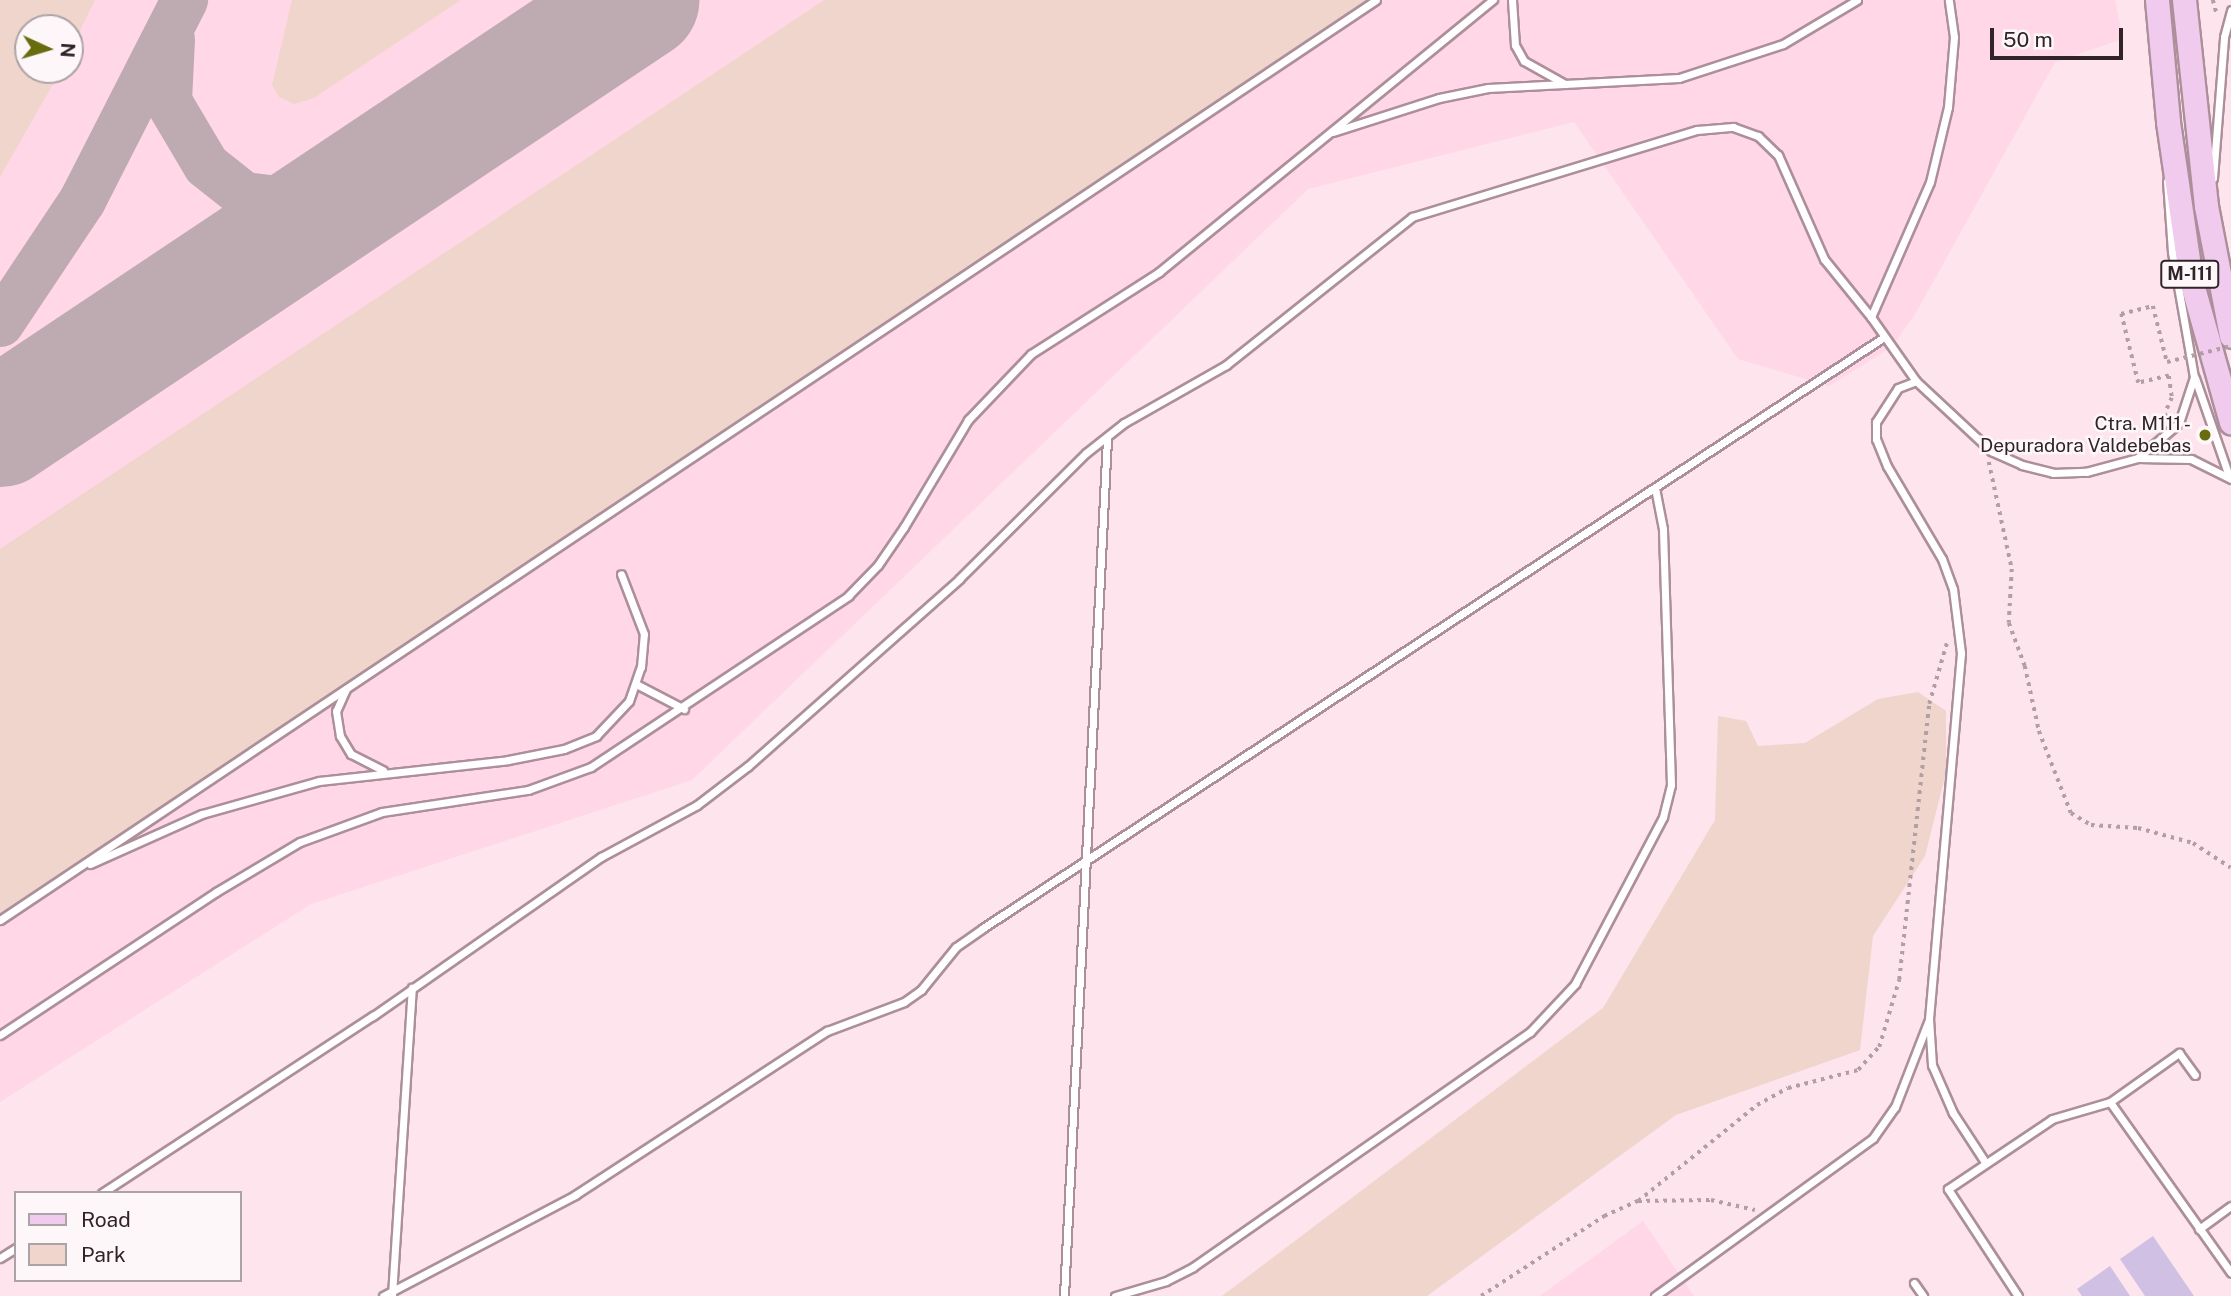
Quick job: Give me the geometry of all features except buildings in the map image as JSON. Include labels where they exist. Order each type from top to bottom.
[{"type":"main road","name":"M-111","points":[[2157,0],[2168,122],[2191,280],[2231,422]]},
{"type":"main road","name":"M-111","points":[[2184,0],[2206,206],[2231,336]]},
{"type":"lane","points":[[0,920],[1376,0]]},
{"type":"lane","points":[[0,1035],[216,892],[300,842],[382,812],[528,790],[591,766],[684,709],[848,596],[878,565],[904,527],[968,420],[1031,354],[1159,272],[1493,0]]},
{"type":"lane","points":[[1513,0],[1515,45],[1524,61],[1567,85]]},
{"type":"lane","points":[[1329,134],[1439,98],[1488,88],[1679,78],[1743,60],[1783,44],[1857,0]]},
{"type":"lane","points":[[1871,317],[1930,182],[1948,107],[1955,37],[1949,0]]},
{"type":"lane","points":[[2206,206],[2224,37],[2231,10]]},
{"type":"lane","name":"M-111","points":[[2168,122],[2166,208],[2194,377],[2230,477]]},
{"type":"lane","points":[[105,1191],[412,988],[534,900],[601,857],[697,804],[748,766],[959,579],[1107,437],[1226,365],[1412,217],[1697,130],[1732,127],[1769,143],[1824,259],[1871,317],[1916,381],[1991,451],[2053,473],[2086,472],[2138,458]]},
{"type":"lane","points":[[383,1296],[392,1294],[575,1195],[827,1031],[904,1002],[921,990],[956,947],[1884,337]]},
{"type":"lane","name":"M-111","points":[[2138,458],[2179,424],[2194,377]]},
{"type":"lane","points":[[1916,381],[1888,398],[1876,422],[1876,439],[1887,466],[1942,559],[1953,589],[1961,653],[1930,1018],[1932,1065],[1953,1113],[1984,1162]]},
{"type":"lane","points":[[1064,1296],[1088,859],[1107,437]]},
{"type":"lane","name":"M-111","points":[[2138,458],[2191,459],[2230,477]]},
{"type":"lane","points":[[1115,1296],[1166,1281],[1193,1267],[1530,1032],[1569,993],[1633,878],[1663,817],[1671,785],[1662,529],[1654,488]]},
{"type":"lane","points":[[70,873],[202,814],[319,781],[386,771],[508,760],[565,749],[596,736],[618,716],[638,685],[644,634],[621,574]]},
{"type":"lane","points":[[638,685],[684,709]]},
{"type":"lane","points":[[346,688],[336,711],[340,736],[363,764],[386,771]]},
{"type":"lane","points":[[392,1294],[412,988]]},
{"type":"lane","points":[[1655,1296],[1873,1138],[1895,1107],[1930,1018]]},
{"type":"lane","points":[[2018,1296],[1948,1189],[1984,1162],[2052,1119],[2110,1102],[2179,1053],[2195,1075]]},
{"type":"lane","points":[[2110,1102],[2231,1273]]},
{"type":"lane","points":[[2199,1229],[2231,1206]]},
{"type":"lane","points":[[1914,1283],[1923,1296]]},
{"type":"path","points":[[2169,376],[2138,383],[2121,314],[2153,306],[2167,362],[2231,346]]},
{"type":"path","points":[[1991,451],[1990,481],[2012,569],[2009,623],[2025,666],[2039,731],[2071,813],[2091,825],[2138,828],[2193,844],[2231,868]]},
{"type":"path","points":[[1481,1296],[1604,1216],[1638,1201],[1757,1105],[1788,1088],[1858,1070],[1879,1047],[1899,980],[1929,704],[1957,617]]},
{"type":"path","points":[[1638,1201],[1711,1200],[1768,1215]]},
{"type":"shaded area","points":[[0,0],[2115,0],[2123,39],[2055,62],[1917,311],[1892,347],[1829,386],[1738,359],[1574,122],[1308,189],[692,780],[311,904],[0,1102]]},
{"type":"shaded area","points":[[1643,1221],[1694,1296],[1540,1296]]},
{"type":"shaded area","points":[[2153,1236],[2194,1296],[2145,1296],[2120,1259]]},
{"type":"shaded area","points":[[2110,1266],[2130,1296],[2082,1296],[2077,1289]]},
{"type":"green space","points":[[0,0],[95,0],[84,22],[84,14],[14,14],[14,84],[53,84],[0,177]]},
{"type":"green space","points":[[292,0],[461,0],[314,98],[294,104],[279,97],[272,85]]},
{"type":"green space","points":[[824,0],[1376,0],[0,920],[0,549]]},
{"type":"green space","points":[[1918,692],[1946,711],[1946,772],[1925,856],[1873,936],[1860,1050],[1676,1115],[1427,1296],[1222,1296],[1603,1008],[1715,820],[1718,716],[1746,721],[1758,746],[1805,743],[1878,699]]},
{"type":"taxiway","points":[[0,323],[82,200],[184,0]]},
{"type":"taxiway","points":[[171,39],[168,101],[206,165],[244,195],[302,202],[345,197]]},
{"type":"runway","points":[[0,427],[639,0]]},
{"type":"place","name":"Ctra. M111 - Depuradora Valdebebas","points":[[2205,435]]}]
